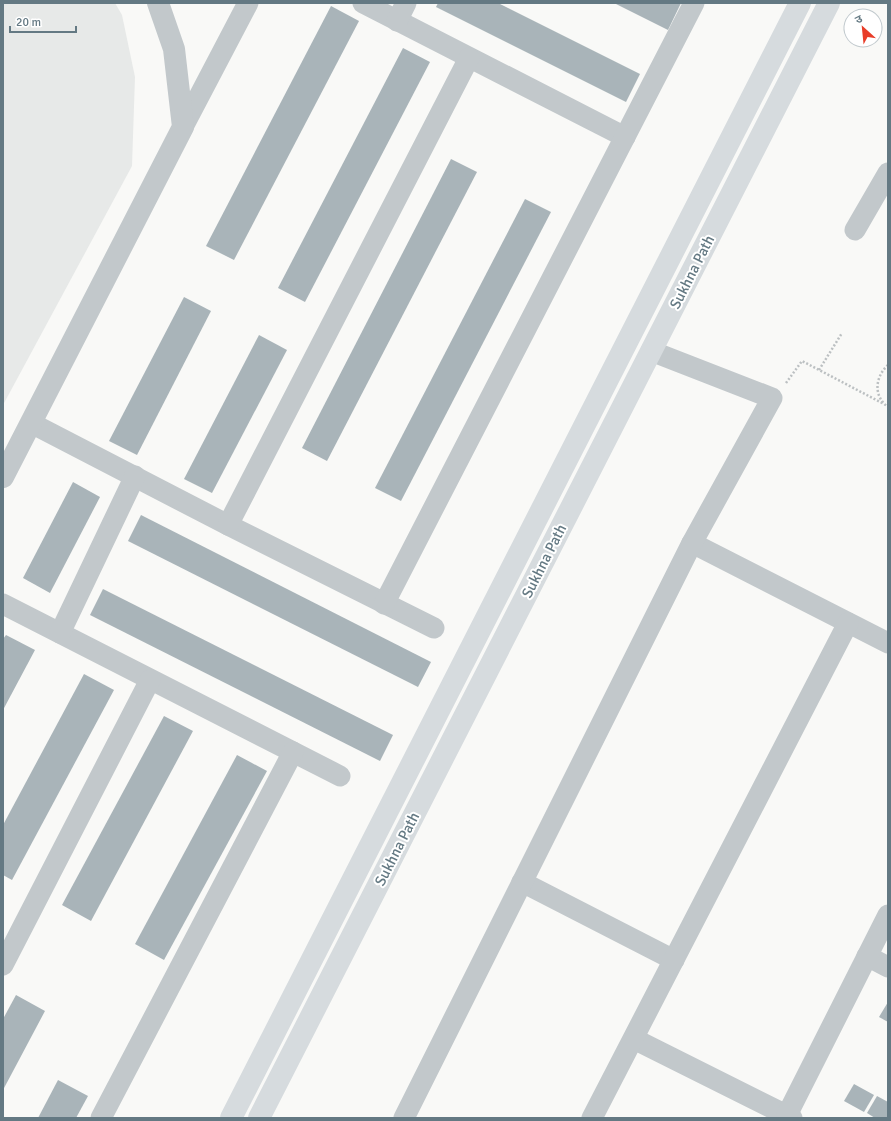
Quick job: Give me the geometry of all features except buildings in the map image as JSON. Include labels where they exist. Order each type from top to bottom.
[{"type":"main road","name":"Sukhna Path","points":[[231,1118],[800,3]]},
{"type":"main road","name":"Sukhna Path","points":[[259,1118],[829,3]]},
{"type":"street","points":[[158,3],[174,49],[183,128]]},
{"type":"street","points":[[3,477],[248,3]]},
{"type":"street","points":[[363,3],[402,12],[469,58],[625,137]]},
{"type":"street","points":[[384,604],[694,3]]},
{"type":"street","points":[[228,525],[469,58]]},
{"type":"street","points":[[854,230],[888,173]]},
{"type":"street","points":[[404,1118],[692,543],[772,398],[651,351]]},
{"type":"street","points":[[31,423],[228,525],[434,628]]},
{"type":"street","points":[[60,633],[135,476]]},
{"type":"street","points":[[692,543],[888,643]]},
{"type":"street","points":[[3,604],[340,776]]},
{"type":"street","points":[[592,1118],[848,622]]},
{"type":"street","points":[[3,965],[150,680]]},
{"type":"street","points":[[101,1118],[293,752]]},
{"type":"street","points":[[522,882],[674,960]]},
{"type":"street","points":[[634,1039],[790,1117],[888,915]]},
{"type":"street","points":[[867,956],[888,967]]},
{"type":"path","points":[[819,370],[842,333]]},
{"type":"path","points":[[772,398],[790,378],[802,361],[888,407]]},
{"type":"path","points":[[884,404],[879,397],[878,380],[881,372],[888,365]]},
{"type":"shaded area","points":[[3,3],[115,3],[122,15],[135,77],[132,166],[3,405]]}]
